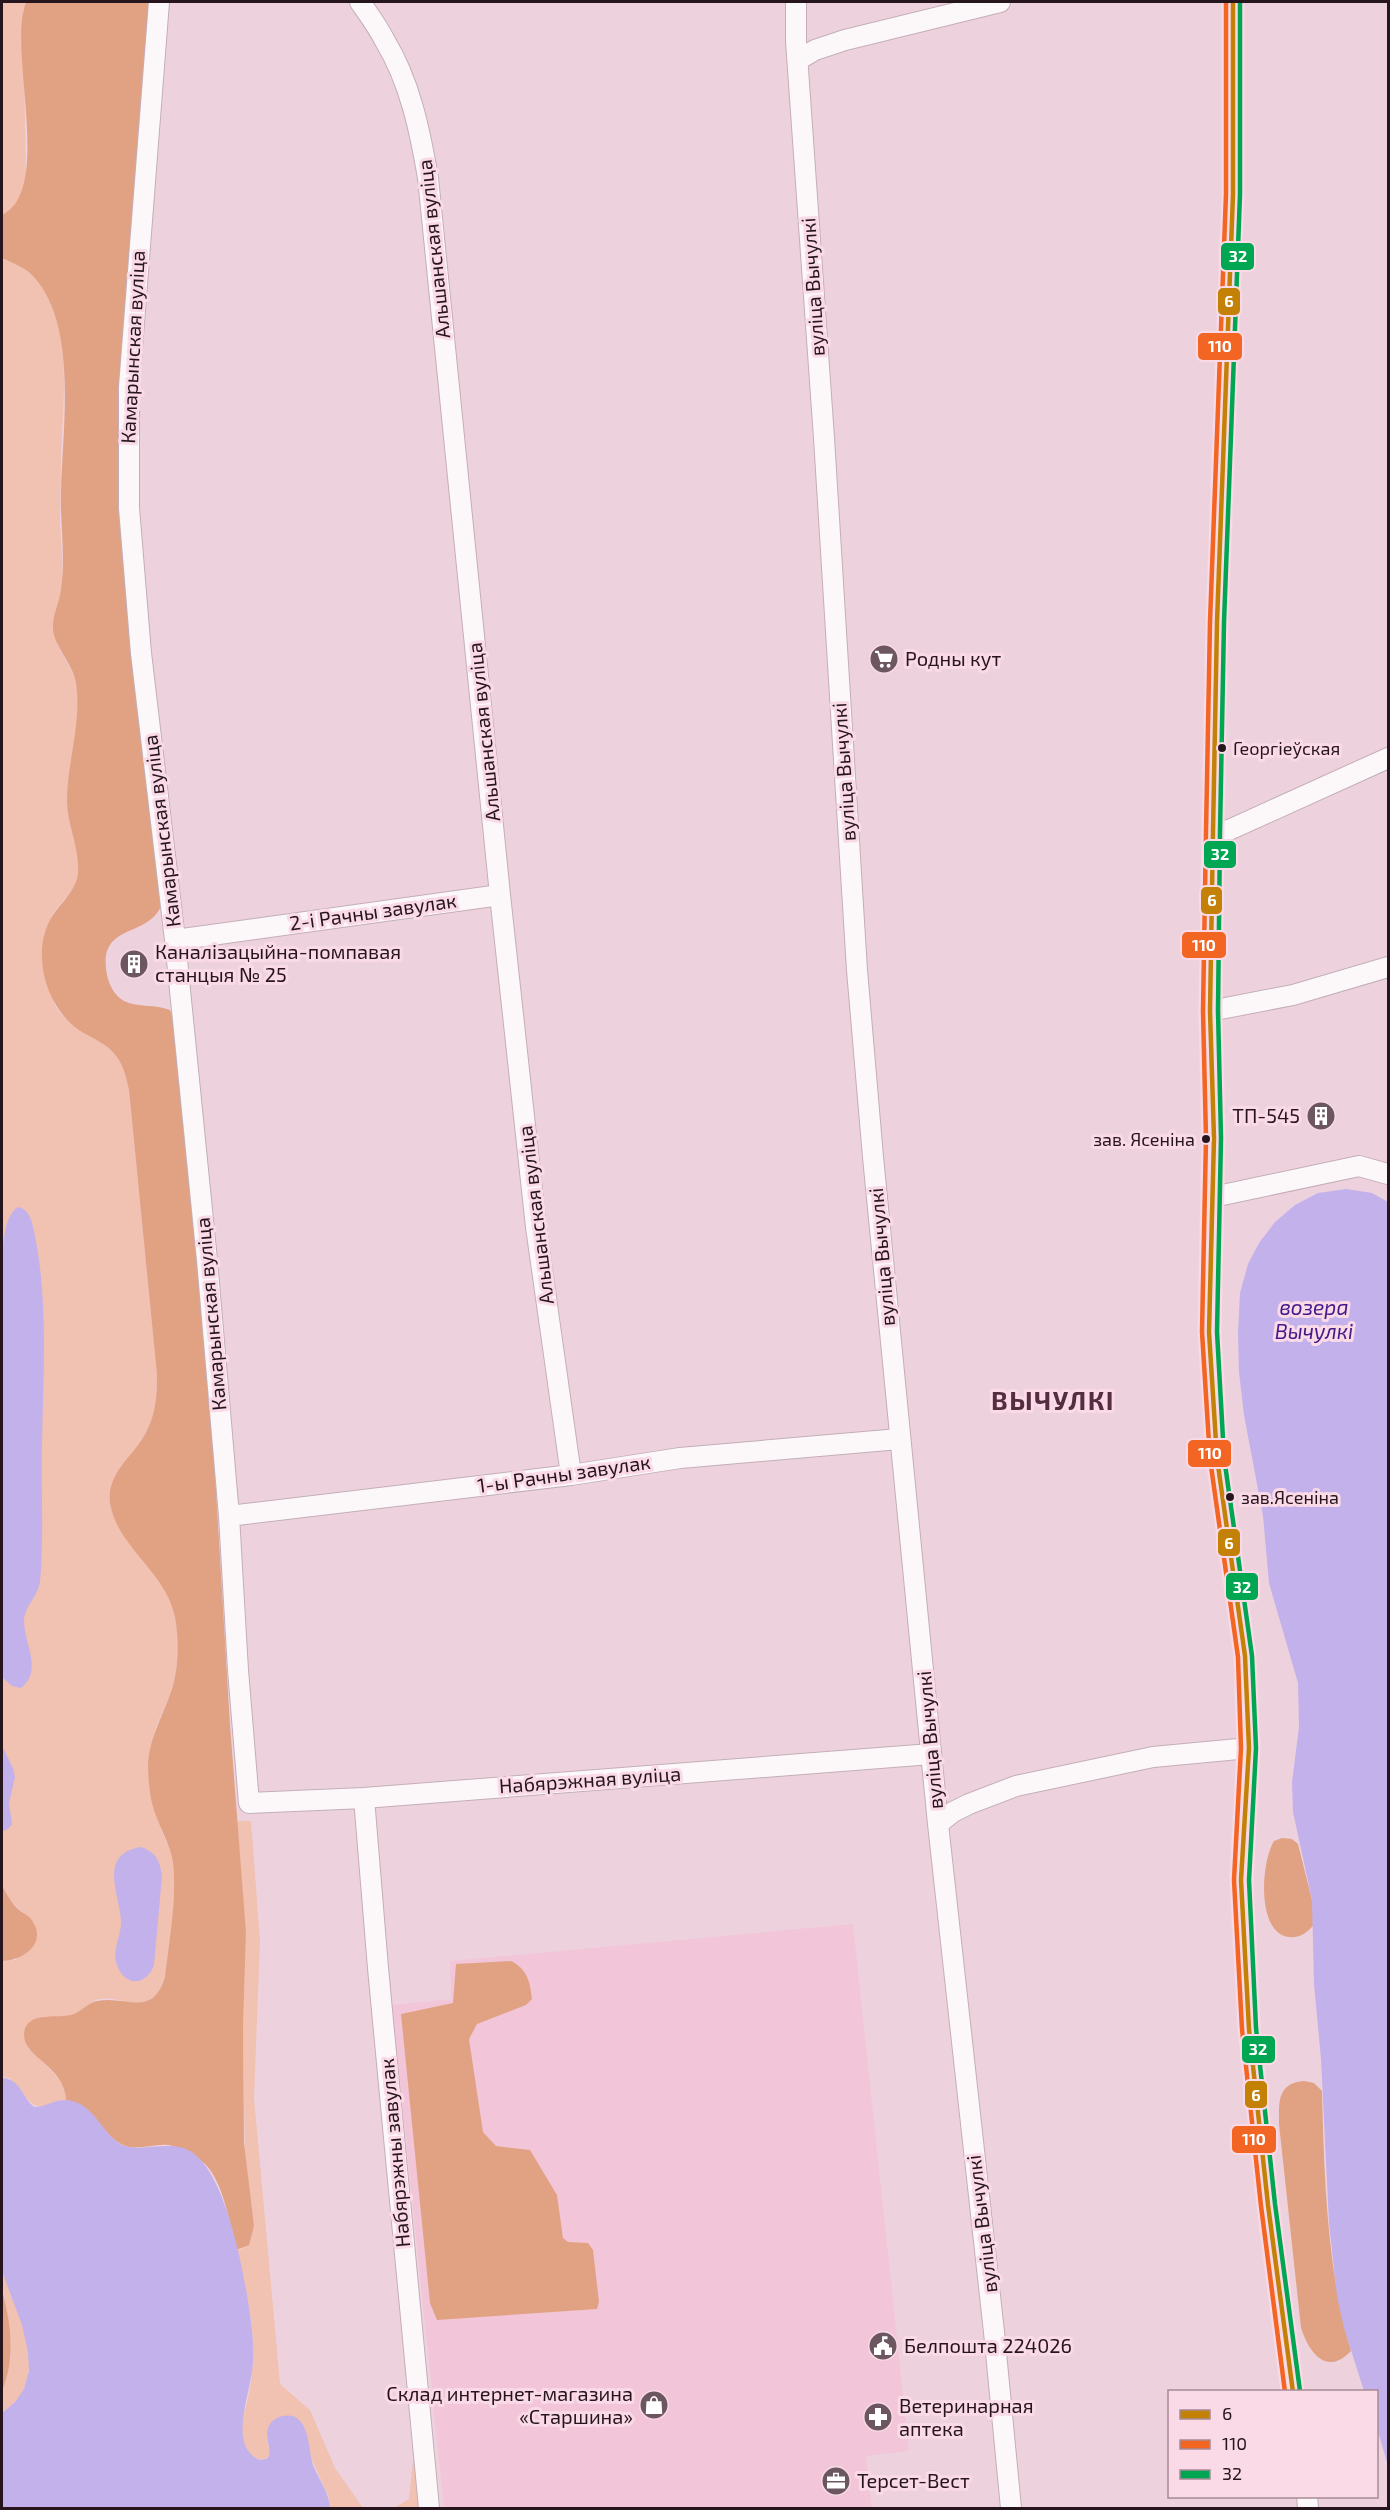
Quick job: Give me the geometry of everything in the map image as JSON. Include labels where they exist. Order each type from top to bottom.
[{"type":"street","name":"Камарынская вуліца","points":[[159,2],[132,323],[127,445],[129,508],[137,619],[175,940],[207,1260],[229,1516],[249,1803]]},
{"type":"street","name":"Альшанская вуліца","points":[[360,2],[387,43],[405,86],[421,134],[428,178],[500,895],[536,1227],[571,1475]]},
{"type":"street","name":"вуліца Вычулкі","points":[[796,2],[857,970],[899,1439],[1011,2508]]},
{"type":"street","points":[[798,60],[815,50],[845,40],[1000,2]]},
{"type":"street","points":[[1233,2],[1233,194],[1217,622],[1213,832],[1210,1011],[1214,1138],[1209,1332],[1217,1458],[1245,1656],[1249,1748],[1241,1880],[1250,2029],[1268,2205],[1293,2390]]},
{"type":"street","points":[[1213,832],[1229,830],[1389,758]]},
{"type":"street","name":"2-і Рачны завулак","points":[[175,940],[500,895]]},
{"type":"street","points":[[1210,1011],[1293,995],[1389,967]]},
{"type":"street","points":[[1213,1197],[1359,1166],[1389,1174]]},
{"type":"street","name":"1-ы Рачны завулак","points":[[229,1516],[571,1475],[680,1458],[899,1439]]},
{"type":"street","points":[[938,1824],[953,1812],[1016,1786],[1153,1757],[1249,1748]]},
{"type":"street","name":"Набярэжная вуліца","points":[[249,1803],[364,1798],[931,1754]]},
{"type":"street","name":"Набярэжны завулак","points":[[364,1798],[429,2508]]},
{"type":"shaded area","points":[[2,2],[26,2],[23,10],[26,177],[18,200],[2,215]]},
{"type":"shaded area","points":[[26,2],[151,2],[121,368],[161,906],[145,923],[116,939],[109,946],[106,958],[108,979],[118,996],[130,1003],[170,1010],[176,1026],[211,1407],[230,1725],[246,1932],[243,2027],[244,2143],[254,2226],[249,2245],[236,2250],[229,2217],[217,2181],[205,2164],[173,2146],[129,2147],[115,2140],[85,2108],[66,2100],[64,2088],[59,2079],[30,2050],[25,2042],[24,2034],[26,2026],[37,2018],[68,2016],[94,2002],[146,2001],[153,1998],[160,1990],[165,1977],[174,1877],[169,1848],[152,1803],[148,1762],[154,1734],[174,1680],[178,1644],[175,1617],[170,1601],[162,1586],[122,1533],[114,1519],[110,1503],[110,1491],[117,1472],[143,1438],[151,1422],[157,1389],[129,1090],[123,1068],[112,1051],[71,1024],[58,1008],[48,989],[42,959],[43,939],[48,924],[71,892],[78,873],[67,801],[76,728],[77,698],[74,676],[57,643],[53,629],[63,565],[61,493],[65,380],[62,350],[57,322],[47,297],[30,273],[2,258],[2,215],[17,201],[25,178],[27,149],[22,24]]},
{"type":"shaded area","points":[[2,258],[30,273],[47,295],[56,316],[64,364],[60,524],[63,580],[56,637],[74,676],[78,698],[69,818],[79,869],[73,888],[51,918],[52,995],[61,1014],[109,1049],[116,1056],[126,1076],[157,1375],[156,1402],[151,1422],[143,1438],[117,1472],[110,1491],[110,1502],[114,1518],[122,1533],[170,1600],[175,1616],[178,1643],[174,1680],[153,1739],[158,1815],[172,1858],[174,1878],[172,1920],[165,1977],[159,1992],[151,2000],[143,2003],[103,1999],[93,2001],[82,2011],[73,2015],[45,2016],[36,2055],[63,2083],[66,2100],[42,2106],[29,2101],[10,2078],[2,2077],[2,1961],[16,1960],[28,1916],[10,1901],[2,1886]]},
{"type":"shaded area","points":[[237,1821],[251,1821],[260,1941],[254,2098],[280,2384],[310,2410],[335,2468],[363,2508],[330,2508],[328,2495],[311,2458],[308,2443],[267,2435],[270,2455],[268,2458],[259,2459],[248,2452],[241,2434],[251,2384],[253,2347],[249,2305],[236,2250],[242,2249],[254,2226],[245,2161],[243,2027],[246,1932]]},
{"type":"shaded area","points":[[1282,1838],[1292,1839],[1298,1844],[1312,1900],[1314,1925],[1306,1933],[1297,1937],[1278,1933],[1266,1910],[1264,1880],[1266,1864],[1274,1841]]},
{"type":"shaded area","points":[[2,1886],[16,1907],[32,1920],[37,1938],[24,1955],[2,1961]]},
{"type":"shaded area","points":[[853,1924],[909,2451],[866,2456],[872,2508],[444,2508],[392,2005],[451,1999],[450,1961]]},
{"type":"shaded area","points":[[511,1961],[527,1976],[532,1999],[526,2005],[477,2024],[469,2039],[483,2132],[496,2146],[530,2150],[557,2195],[563,2238],[568,2242],[588,2243],[593,2250],[599,2302],[597,2309],[437,2320],[430,2303],[401,2014],[453,2003],[456,1964]]},
{"type":"shaded area","points":[[1304,2081],[1314,2083],[1322,2091],[1328,2222],[1337,2289],[1351,2351],[1334,2362],[1326,2361],[1314,2353],[1301,2328],[1279,2124],[1281,2095],[1289,2085]]},
{"type":"shaded area","points":[[2,2271],[24,2329],[29,2361],[28,2376],[22,2393],[2,2413],[1,2393],[10,2363],[11,2344]]},
{"type":"shaded area","points":[[2,2290],[8,2315],[11,2353],[2,2391]]},
{"type":"shaded area","points":[[416,2432],[424,2508],[394,2508],[409,2499]]},
{"type":"water","name":"возера Вычулкі","points":[[1346,1189],[1372,1193],[1388,1202],[1388,2466],[1378,2431],[1378,2390],[1364,2390],[1344,2328],[1337,2296],[1329,2223],[1321,2059],[1314,1984],[1312,1900],[1293,1812],[1292,1782],[1299,1727],[1298,1683],[1269,1583],[1263,1516],[1244,1415],[1239,1372],[1240,1293],[1248,1264],[1259,1243],[1275,1222],[1295,1205],[1318,1193]]},
{"type":"water","points":[[18,1207],[27,1212],[33,1227],[41,1280],[44,1336],[40,1582],[24,1619],[32,1664],[28,1681],[21,1688],[12,1686],[2,1677],[2,1250],[10,1215]]},
{"type":"water","points":[[2,1746],[15,1777],[9,1803],[12,1824],[3,1831]]},
{"type":"water","points":[[141,1847],[156,1858],[162,1876],[154,1965],[145,1978],[134,1981],[123,1976],[116,1962],[121,1920],[114,1876],[119,1858],[128,1851]]},
{"type":"water","points":[[2,2078],[13,2081],[34,2107],[61,2100],[75,2102],[83,2105],[120,2144],[134,2148],[175,2146],[183,2148],[197,2156],[209,2171],[220,2191],[235,2239],[251,2323],[253,2360],[243,2424],[246,2446],[256,2458],[262,2460],[268,2458],[267,2430],[271,2422],[283,2416],[298,2419],[306,2433],[313,2465],[326,2491],[330,2508],[2,2508],[2,2413],[15,2402],[24,2389],[29,2371],[28,2352],[22,2325],[2,2271]]},
{"type":"transit line","name":"110","points":[[1226,2],[1226,194],[1210,622],[1206,832],[1203,1011],[1206,1138],[1202,1332],[1210,1459],[1238,1657],[1241,1748],[1234,1880],[1242,2029],[1261,2206],[1285,2390]]},
{"type":"transit line","name":"6","points":[[1233,2],[1233,194],[1217,622],[1213,832],[1210,1011],[1214,1138],[1209,1332],[1217,1458],[1245,1656],[1249,1748],[1241,1880],[1249,2029],[1268,2205],[1293,2390]]},
{"type":"transit line","name":"32","points":[[1240,2],[1240,194],[1224,622],[1220,832],[1218,1011],[1221,1138],[1217,1332],[1224,1457],[1252,1656],[1256,1748],[1249,1880],[1256,2028],[1275,2204],[1300,2390]]},
{"type":"place","name":"Родны кут","points":[[884,659]]},
{"type":"place","name":"Георгіеўская","points":[[1222,748]]},
{"type":"place","name":"Каналізацыйна-помпавая станцыя № 25","points":[[134,964]]},
{"type":"place","name":"ТП-545","points":[[1321,1116]]},
{"type":"place","name":"зав. Ясеніна","points":[[1206,1139]]},
{"type":"place","name":"зав.Ясеніна","points":[[1230,1497]]},
{"type":"place","name":"Белпошта 224026","points":[[883,2346]]},
{"type":"place","name":"Склад интернет-магазина «Старшина»","points":[[654,2405]]},
{"type":"place","name":"Ветеринарная аптека","points":[[878,2417]]},
{"type":"place","name":"Терсет-Вест","points":[[836,2481]]},
{"type":"district","name":"ВЫЧУЛКІ","points":[[1053,1401]]}]
